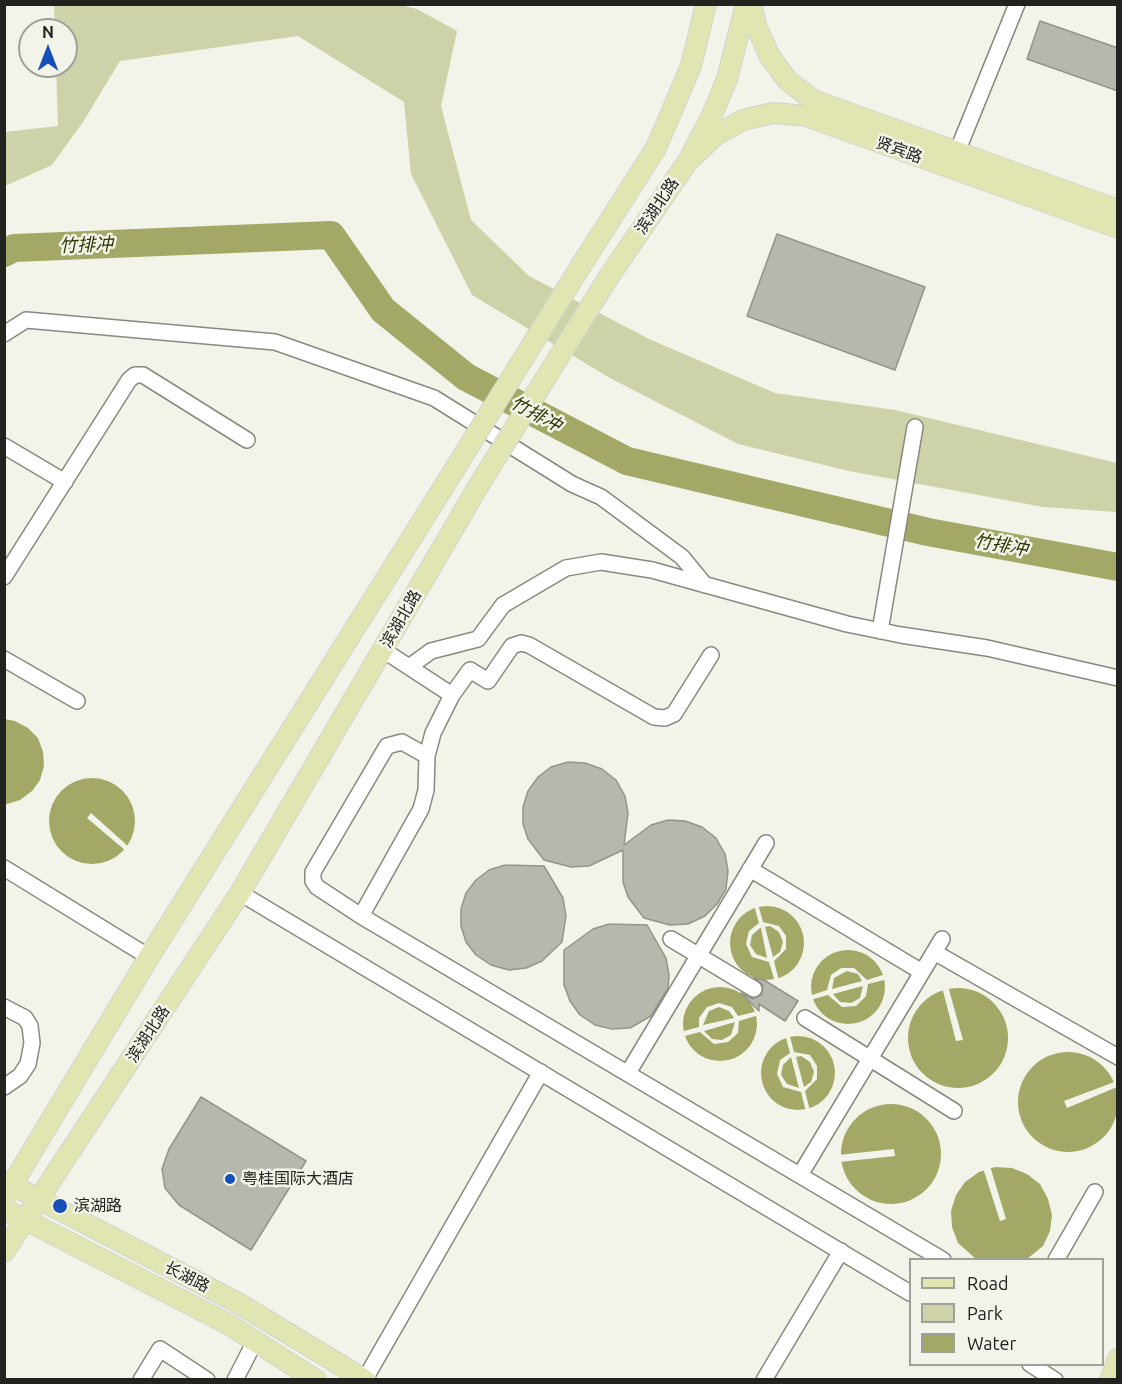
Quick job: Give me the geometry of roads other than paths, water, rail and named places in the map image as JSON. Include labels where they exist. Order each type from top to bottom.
[{"type":"main road","name":"滨湖北路","points":[[7,1188],[149,957],[656,148],[691,66],[706,4]]},
{"type":"main road","name":"滨湖北路","points":[[24,1219],[39,1201],[240,893],[479,485],[608,278],[688,161],[727,79],[746,4]]},
{"type":"main road","name":"贤宾路","points":[[751,4],[756,25],[769,55],[787,80],[813,100],[1118,210]]},
{"type":"main road","name":"贤宾路","points":[[688,161],[716,135],[743,120],[773,112],[806,116],[1118,228]]},
{"type":"main road","name":"长湖路","points":[[7,1188],[39,1201],[238,1303],[365,1379]]},
{"type":"main road","name":"长湖路","points":[[4,1209],[228,1324],[316,1380]]},
{"type":"main road","points":[[4,1252],[24,1219]]},
{"type":"main road","points":[[1110,1380],[1118,1359]]},
{"type":"street","points":[[957,152],[1017,4]]},
{"type":"street","points":[[4,334],[26,320],[275,342],[434,398],[572,484],[601,497],[682,556],[705,585]]},
{"type":"street","points":[[4,577],[129,380],[135,375],[143,375],[247,440]]},
{"type":"street","points":[[880,631],[915,427]]},
{"type":"street","points":[[4,446],[65,482]]},
{"type":"street","points":[[409,667],[431,651],[478,639],[503,605],[566,568],[601,562],[652,570],[880,631],[987,648],[1118,678]]},
{"type":"street","points":[[361,916],[421,809],[426,790],[427,756],[439,717],[470,670],[488,681],[512,646],[521,643],[529,645],[654,717],[665,718],[674,714],[711,655]]},
{"type":"street","points":[[383,650],[452,695]]},
{"type":"street","points":[[4,659],[77,701]]},
{"type":"street","points":[[427,756],[402,742],[387,746],[313,872],[313,881],[317,887],[361,916],[940,1258]]},
{"type":"street","points":[[628,1073],[766,843]]},
{"type":"street","points":[[4,868],[149,957]]},
{"type":"street","points":[[750,869],[922,972]]},
{"type":"street","points":[[240,893],[909,1292]]},
{"type":"street","points":[[671,939],[754,989]]},
{"type":"street","points":[[800,1175],[938,946],[1118,1057]]},
{"type":"street","points":[[4,1007],[25,1018],[30,1026],[32,1043],[28,1064],[20,1076],[4,1087]]},
{"type":"street","points":[[805,1018],[954,1111]]},
{"type":"street","points":[[365,1379],[541,1072]]},
{"type":"street","points":[[1057,1258],[1095,1192]]},
{"type":"street","points":[[764,1380],[841,1251]]},
{"type":"street","points":[[235,1380],[255,1341]]},
{"type":"street","points":[[141,1380],[160,1349],[191,1376],[207,1380]]},
{"type":"street","points":[[1032,1366],[1055,1380]]},
{"type":"water","points":[[4,719],[15,721],[28,728],[38,738],[43,752],[44,766],[40,780],[32,791],[20,800],[7,804],[4,804]]},
{"type":"water","points":[[92,778],[116,785],[128,797],[135,821],[128,845],[116,857],[92,864],[68,857],[56,845],[49,821],[56,797],[68,785]]},
{"type":"water","points":[[760,906],[774,906],[788,912],[798,922],[804,936],[804,950],[798,964],[788,974],[774,980],[760,980],[746,974],[736,964],[730,950],[730,936],[736,922],[746,912]]},
{"type":"water","points":[[841,950],[855,950],[869,956],[879,966],[885,980],[885,994],[879,1008],[869,1018],[855,1024],[841,1024],[827,1018],[817,1008],[811,994],[811,980],[817,966],[827,956]]},
{"type":"water","points":[[713,987],[727,987],[741,993],[751,1003],[757,1017],[757,1031],[751,1045],[741,1055],[727,1061],[713,1061],[699,1055],[689,1045],[683,1031],[683,1017],[689,1003],[699,993]]},
{"type":"water","points":[[958,988],[986,996],[1000,1010],[1008,1038],[1000,1066],[986,1080],[958,1088],[930,1080],[916,1066],[908,1038],[916,1010],[930,996]]},
{"type":"water","points":[[791,1036],[805,1036],[819,1042],[829,1052],[835,1066],[835,1080],[829,1094],[819,1104],[805,1110],[791,1110],[777,1104],[767,1094],[761,1080],[761,1066],[767,1052],[777,1042]]},
{"type":"water","points":[[1068,1052],[1096,1060],[1110,1074],[1118,1102],[1110,1130],[1096,1144],[1068,1152],[1040,1144],[1026,1130],[1018,1102],[1026,1074],[1040,1060]]},
{"type":"water","points":[[891,1104],[919,1112],[933,1126],[941,1154],[933,1182],[919,1196],[891,1204],[863,1196],[849,1182],[841,1154],[849,1126],[863,1112]]},
{"type":"water","points":[[995,1167],[1012,1168],[1027,1174],[1040,1184],[1048,1199],[1052,1215],[1050,1231],[1043,1246],[1028,1258],[975,1258],[958,1243],[952,1227],[951,1211],[956,1195],[965,1182],[979,1172]]},
{"type":"waterway","name":"竹排冲","points":[[4,253],[14,248],[331,235],[383,310],[466,377],[627,461],[928,532],[1118,567]]},
{"type":"place","name":"粤桂国际大酒店","points":[[230,1179]]},
{"type":"place","name":"滨湖路","points":[[60,1206]]}]
